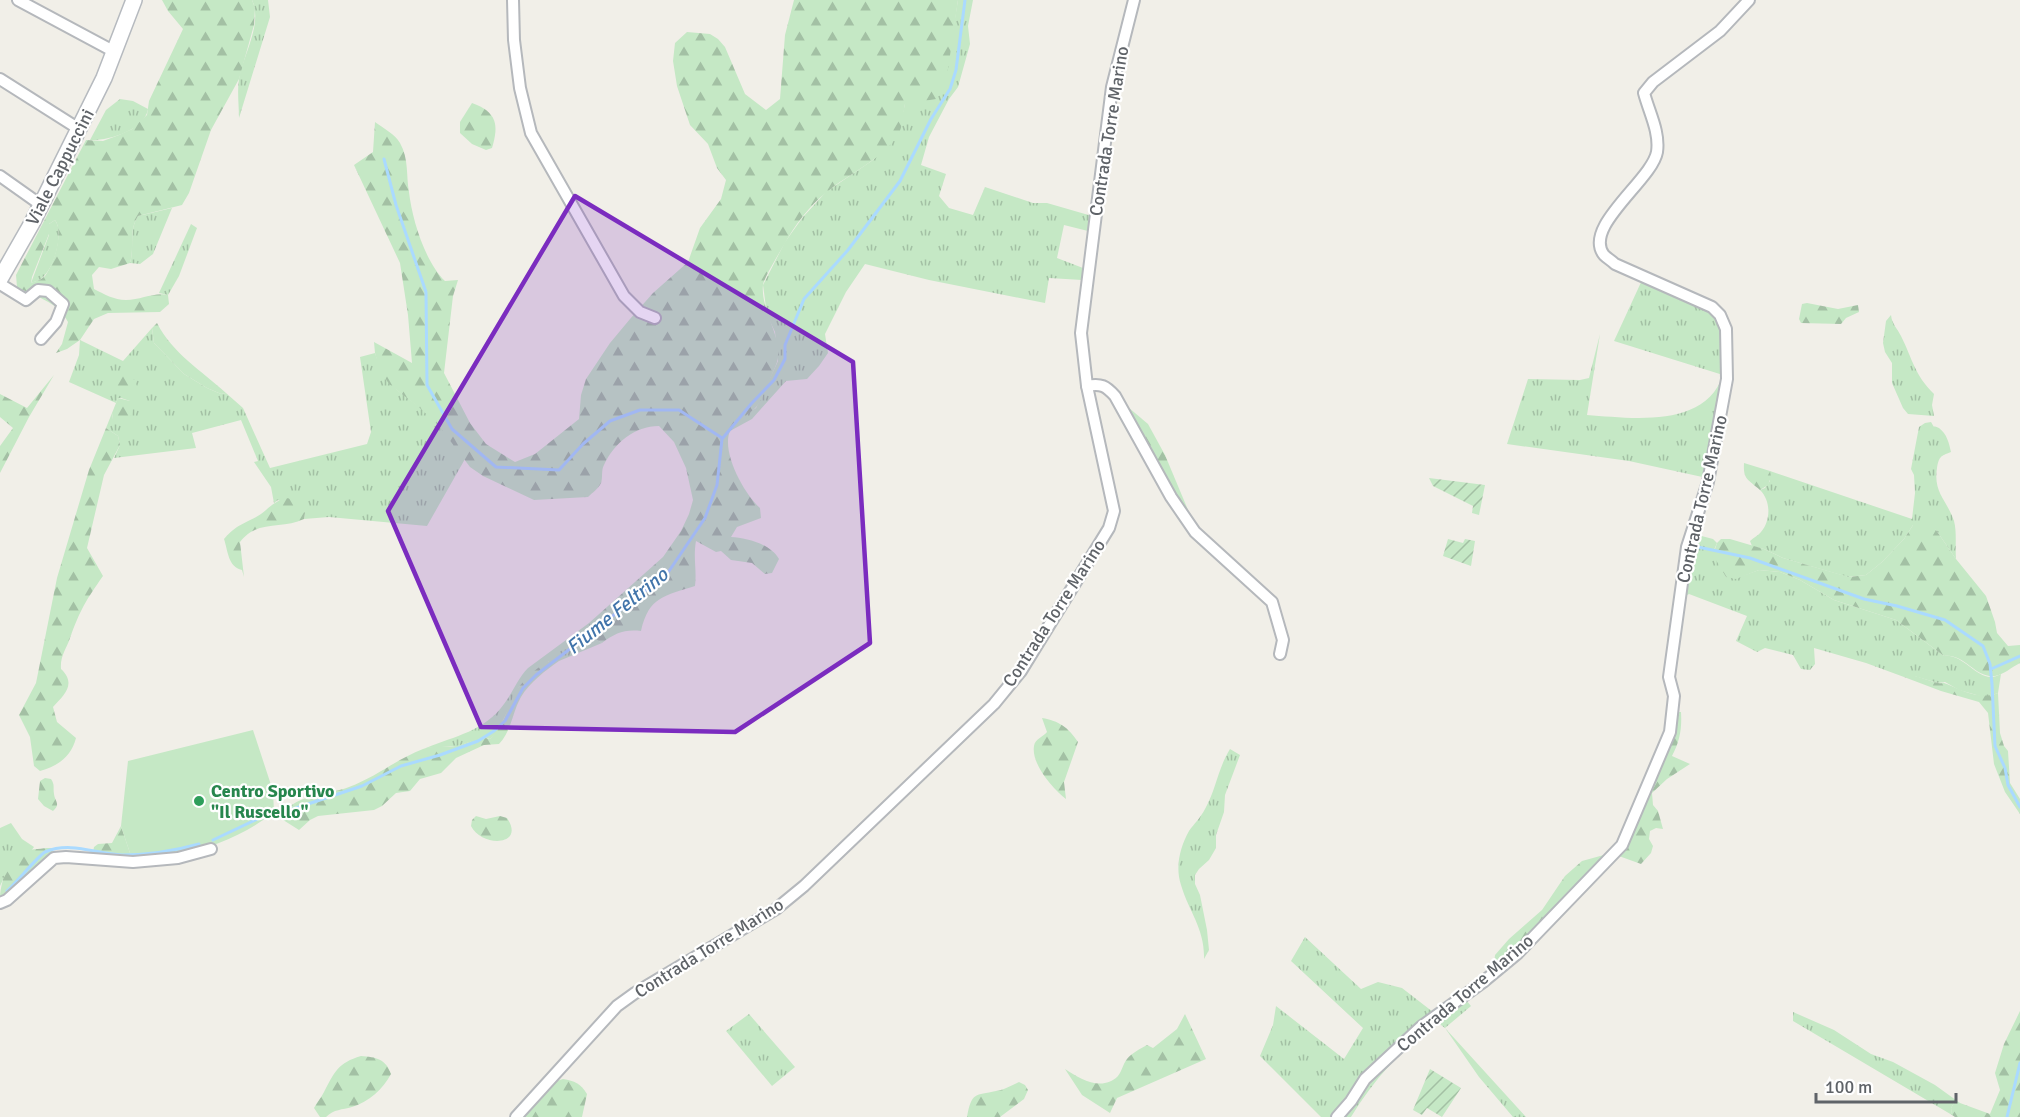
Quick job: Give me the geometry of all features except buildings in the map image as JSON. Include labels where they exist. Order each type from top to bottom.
[{"type":"street","points":[[18,0],[116,52]]},
{"type":"street","name":"Viale Cappuccini","points":[[0,279],[41,205],[116,52],[134,0]]},
{"type":"street","points":[[513,0],[514,40],[520,88],[531,133],[624,296],[640,312],[655,318]]},
{"type":"street","name":"Contrada Torre Marino","points":[[516,1117],[617,1006],[776,909],[804,886],[994,704],[1021,671],[1108,528],[1114,510],[1087,386],[1081,333],[1112,87],[1134,0]]},
{"type":"street","name":"Contrada Torre Marino","points":[[1337,1117],[1365,1079],[1422,1026],[1483,982],[1518,953],[1622,845],[1670,732],[1674,696],[1669,676],[1687,547],[1708,482],[1727,379],[1726,329],[1720,315],[1712,307],[1615,264],[1604,255],[1600,248],[1603,228],[1608,219],[1651,169],[1657,152],[1657,134],[1644,93],[1653,82],[1720,30],[1749,0]]},
{"type":"street","points":[[0,79],[79,129]]},
{"type":"street","points":[[0,176],[41,205]]},
{"type":"street","points":[[0,284],[26,300],[38,290],[48,291],[63,304],[56,322],[41,339]]},
{"type":"street","points":[[1087,386],[1097,384],[1107,387],[1115,396],[1172,497],[1195,532],[1272,602],[1283,640],[1280,654]]},
{"type":"street","points":[[0,903],[7,900],[54,858],[133,862],[178,858],[211,849]]},
{"type":"highlighted area","points":[[575,196],[853,362],[870,643],[735,732],[481,727],[388,511]]},
{"type":"green space","points":[[162,0],[252,0],[255,8],[254,25],[239,79],[211,130],[189,193],[182,205],[138,216],[133,228],[130,263],[111,269],[99,267],[92,275],[94,289],[109,296],[126,300],[168,295],[169,304],[160,312],[108,313],[94,319],[80,340],[56,353],[62,344],[68,322],[52,304],[17,287],[16,275],[86,140],[103,141],[119,135],[132,129],[147,115],[149,101],[183,29]],"holes":[[[55,220],[58,225],[57,248],[52,264],[45,276],[31,283],[49,234],[49,224]]]},
{"type":"green space","points":[[252,0],[268,0],[270,17],[239,118],[239,79],[254,29],[255,9]]},
{"type":"green space","points":[[794,0],[958,0],[948,69],[936,99],[905,104],[901,128],[892,144],[884,152],[835,185],[809,209],[788,238],[764,282],[765,305],[778,346],[776,365],[760,402],[733,427],[728,440],[731,461],[747,493],[760,508],[761,518],[737,527],[731,537],[751,540],[770,549],[779,559],[772,573],[765,574],[752,563],[731,560],[721,551],[716,552],[696,541],[695,586],[667,595],[654,604],[644,619],[641,631],[620,632],[602,643],[592,635],[589,623],[663,557],[681,531],[689,514],[693,500],[686,468],[674,442],[659,426],[642,429],[626,437],[608,457],[603,467],[601,483],[588,497],[534,500],[483,476],[470,467],[439,426],[389,384],[379,368],[374,342],[412,363],[408,315],[400,263],[354,165],[373,152],[375,122],[400,143],[406,161],[413,215],[426,252],[431,263],[445,281],[458,280],[453,296],[444,373],[470,423],[486,444],[515,462],[535,454],[579,419],[581,395],[586,379],[610,343],[630,319],[653,293],[688,262],[700,228],[721,199],[726,180],[717,168],[708,144],[690,125],[677,86],[673,61],[675,43],[687,32],[710,34],[718,39],[725,47],[745,94],[766,110],[780,99],[785,35]]},
{"type":"green space","points":[[958,0],[973,0],[968,26],[970,44],[958,87],[929,137],[921,165],[946,174],[939,196],[949,208],[973,215],[985,187],[1033,203],[1047,203],[1092,216],[1088,231],[1064,225],[1057,258],[1083,268],[1082,280],[1049,278],[1045,303],[929,280],[865,264],[846,292],[825,334],[828,353],[819,366],[807,379],[786,381],[752,419],[730,431],[737,420],[756,408],[778,361],[775,332],[767,315],[763,285],[785,242],[803,217],[826,192],[873,160],[898,134],[905,104],[953,30]]},
{"type":"green space","points":[[120,99],[133,101],[148,109],[140,123],[125,133],[106,139],[90,140],[106,110]]},
{"type":"green space","points":[[472,103],[487,111],[494,120],[495,133],[492,148],[486,150],[472,144],[460,133],[460,122]]},
{"type":"green space","points":[[172,208],[153,254],[140,264],[130,263],[132,233],[138,216]]},
{"type":"green space","points":[[55,220],[59,232],[55,257],[43,277],[31,283],[49,235],[49,224]]},
{"type":"green space","points":[[191,224],[197,228],[179,276],[168,295],[159,293]]},
{"type":"green space","points":[[1643,278],[1713,309],[1721,322],[1725,364],[1723,390],[1707,478],[1629,461],[1507,444],[1528,379],[1580,380],[1589,378],[1600,334],[1587,415],[1624,418],[1665,416],[1684,412],[1700,404],[1714,392],[1723,375],[1614,341]]},
{"type":"green space","points":[[1802,304],[1838,309],[1858,305],[1859,312],[1846,318],[1841,324],[1801,323],[1799,319]]},
{"type":"green space","points":[[1891,315],[1918,373],[1934,394],[1932,405],[1934,416],[1908,414],[1892,383],[1892,363],[1885,352],[1883,343],[1886,321]]},
{"type":"green space","points":[[157,323],[179,353],[226,393],[221,394],[207,388],[184,374],[154,343],[152,328]]},
{"type":"green space","points":[[152,328],[154,343],[184,374],[207,388],[221,394],[226,393],[243,408],[270,468],[367,444],[371,432],[360,357],[375,353],[383,373],[393,386],[434,420],[465,459],[427,526],[329,517],[304,519],[305,513],[278,500],[274,503],[271,487],[254,462],[258,461],[241,420],[192,433],[196,448],[114,458],[120,445],[118,436],[106,428],[112,413],[113,419],[130,401],[118,398],[116,403],[69,382],[79,355],[80,340],[123,361]]},
{"type":"green space","points":[[121,373],[135,380],[138,390],[134,394],[122,391],[116,384],[115,381]]},
{"type":"green space","points":[[54,375],[0,473],[0,446],[13,428],[0,417],[0,394],[27,408]]},
{"type":"green space","points":[[118,398],[130,401],[133,408],[132,415],[121,422],[113,419],[112,413]]},
{"type":"green space","points":[[1122,402],[1148,424],[1165,455],[1196,529],[1171,491]]},
{"type":"green space","points":[[1931,422],[1944,433],[1951,452],[1939,459],[1936,477],[1939,490],[1954,521],[1956,559],[1936,530],[1913,525],[1904,539],[1866,575],[1848,577],[1783,558],[1752,546],[1750,541],[1761,532],[1767,522],[1768,505],[1760,490],[1765,488],[1770,481],[1770,471],[1912,519],[1915,493],[1914,475],[1911,469],[1919,427]]},
{"type":"green space","points":[[106,428],[118,436],[120,445],[104,475],[87,548],[103,576],[77,620],[61,660],[61,669],[66,674],[68,684],[65,694],[53,707],[57,722],[76,738],[74,745],[63,760],[40,771],[34,766],[30,737],[19,715],[36,683],[57,578],[89,470]]},
{"type":"green space","points":[[1744,463],[1770,471],[1771,477],[1768,485],[1760,490],[1749,481],[1744,473]]},
{"type":"green space","points":[[1429,478],[1485,485],[1479,515],[1472,513],[1473,506],[1433,486]]},
{"type":"green space","points":[[286,498],[299,505],[305,513],[304,519],[254,530],[247,535],[240,542],[244,577],[242,570],[231,562],[224,539],[238,527]]},
{"type":"green space","points":[[1924,521],[1936,530],[1986,596],[1997,633],[2008,646],[2020,645],[2020,663],[2004,673],[1988,676],[1981,673],[1958,658],[1944,656],[1896,620],[1834,600],[1800,580],[1780,572],[1759,570],[1736,579],[1726,577],[1713,555],[1721,539],[1730,539],[1764,549],[1783,558],[1849,577],[1866,575],[1904,539],[1913,525]]},
{"type":"green space","points":[[1694,534],[1713,539],[1717,543],[1714,550],[1726,577],[1745,575],[1759,570],[1780,572],[1800,580],[1834,600],[1896,620],[1944,656],[1959,659],[1986,676],[1993,677],[2001,674],[1998,693],[1980,696],[1959,690],[1945,682],[1938,683],[1914,676],[1904,677],[1814,648],[1815,664],[1810,670],[1801,669],[1793,655],[1765,648],[1757,652],[1736,641],[1747,616],[1689,594],[1682,598]]},
{"type":"green space","points":[[1448,539],[1463,543],[1465,539],[1475,541],[1471,566],[1443,556]]},
{"type":"green space","points":[[589,623],[593,634],[602,643],[559,661],[549,661],[531,676],[519,687],[497,733],[490,739],[484,737],[458,746],[426,748],[469,732],[488,721],[504,704],[528,668]]},
{"type":"green space","points":[[549,661],[559,661],[529,686],[518,703],[507,733],[499,744],[484,745],[456,758],[441,773],[420,779],[410,791],[396,793],[374,810],[318,816],[299,830],[280,818],[293,804],[311,796],[359,783],[423,749],[451,747],[481,738],[490,739],[502,723],[518,689],[525,680]]},
{"type":"green space","points":[[1909,675],[1944,683],[1978,695],[1998,693],[2000,733],[2008,751],[2010,783],[2020,799],[2020,814],[2005,792],[1994,764],[1988,713],[1979,702],[1904,677]]},
{"type":"green space","points":[[1676,712],[1681,712],[1681,729],[1672,756],[1690,764],[1667,779],[1652,793],[1653,805],[1658,811],[1663,829],[1656,828],[1650,831],[1649,839],[1653,846],[1651,853],[1641,864],[1616,855],[1629,838],[1670,745]]},
{"type":"green space","points":[[1042,718],[1063,726],[1078,742],[1064,782],[1066,799],[1049,783],[1036,760],[1034,746],[1037,740],[1047,732]]},
{"type":"green space","name":"Centro Sportivo \"Il Ruscello\"","points":[[253,730],[273,791],[274,812],[241,833],[204,848],[172,856],[132,859],[121,826],[128,761]]},
{"type":"green space","points":[[1230,749],[1240,755],[1225,795],[1224,812],[1216,835],[1216,848],[1209,860],[1195,875],[1195,884],[1200,895],[1207,930],[1209,950],[1204,959],[1202,939],[1179,878],[1179,857],[1189,831],[1209,802]]},
{"type":"green space","points":[[45,778],[51,779],[53,785],[57,805],[53,811],[38,799],[40,781]]},
{"type":"green space","points":[[476,816],[486,819],[500,816],[507,818],[511,834],[507,839],[500,841],[484,838],[471,826]]},
{"type":"green space","points":[[11,823],[22,839],[34,847],[15,859],[0,886],[0,828]]},
{"type":"green space","points":[[121,826],[132,859],[92,857],[94,847],[98,844],[112,843]]},
{"type":"green space","points":[[52,848],[53,853],[27,881],[0,899],[3,879],[17,855],[25,851]]},
{"type":"green space","points":[[1611,853],[1493,973],[1495,955],[1509,939],[1542,910],[1565,876],[1582,861]]},
{"type":"green space","points":[[1305,937],[1361,989],[1378,982],[1402,988],[1433,1012],[1380,1057],[1356,1083],[1331,1117],[1321,1117],[1260,1056],[1273,1025],[1276,1006],[1344,1059],[1363,1028],[1291,961]]},
{"type":"green space","points":[[1466,1000],[1471,1006],[1445,1028],[1437,1022],[1424,1032],[1379,1077],[1351,1117],[1340,1117],[1368,1078],[1407,1040]]},
{"type":"green space","points":[[2020,1011],[2020,1117],[1955,1117],[1952,1115],[1951,1108],[1954,1103],[1990,1114],[2000,1090],[1995,1073],[2004,1044]]},
{"type":"green space","points":[[1793,1012],[1834,1030],[1871,1054],[1893,1062],[1935,1085],[1960,1103],[1954,1103],[1951,1108],[1952,1115],[1793,1021]]},
{"type":"green space","points":[[749,1014],[795,1067],[772,1086],[726,1031]]},
{"type":"green space","points":[[1185,1014],[1206,1059],[1117,1098],[1110,1113],[1082,1095],[1065,1069],[1091,1082],[1112,1081],[1118,1076],[1129,1057],[1147,1045],[1153,1048],[1177,1029]]},
{"type":"green space","points":[[1445,1028],[1526,1117],[1513,1117],[1479,1077]]},
{"type":"green space","points":[[361,1056],[376,1058],[383,1062],[391,1074],[388,1080],[380,1090],[364,1102],[335,1111],[326,1117],[320,1117],[314,1108],[334,1073],[342,1065]]},
{"type":"green space","points":[[1430,1069],[1461,1088],[1442,1117],[1427,1108],[1422,1115],[1413,1110]]},
{"type":"green space","points":[[563,1079],[577,1083],[587,1094],[582,1117],[522,1117],[550,1083]]},
{"type":"green space","points":[[1019,1082],[1028,1090],[1024,1099],[1000,1117],[967,1117],[975,1096],[1002,1090]]},
{"type":"waterway","name":"Fiume Feltrino","points":[[284,812],[362,786],[401,766],[478,741],[505,721],[523,688],[536,675],[667,574],[705,518],[717,485],[722,439],[774,380],[785,359],[785,345],[804,299],[848,250],[900,181],[931,119],[950,89],[956,70],[965,0]]},
{"type":"waterway","points":[[384,159],[396,205],[426,292],[427,385],[452,429],[496,467],[559,470],[583,444],[610,421],[640,410],[679,410],[722,438]]},
{"type":"waterway","points":[[1698,547],[1750,558],[1864,599],[1945,620],[1983,646],[1990,664],[1995,746],[2005,768],[2008,785],[2020,807]]},
{"type":"waterway","points":[[1991,669],[2020,656]]},
{"type":"waterway","name":"Fiume Feltrino","points":[[213,840],[268,814]]},
{"type":"waterway","name":"Fiume Feltrino","points":[[7,891],[42,854],[55,849],[74,848],[132,855],[180,849],[199,844]]},
{"type":"waterway","points":[[2007,1117],[2020,1063]]},
{"type":"place","name":"Centro Sportivo \"Il Ruscello\"","points":[[199,801]]}]
